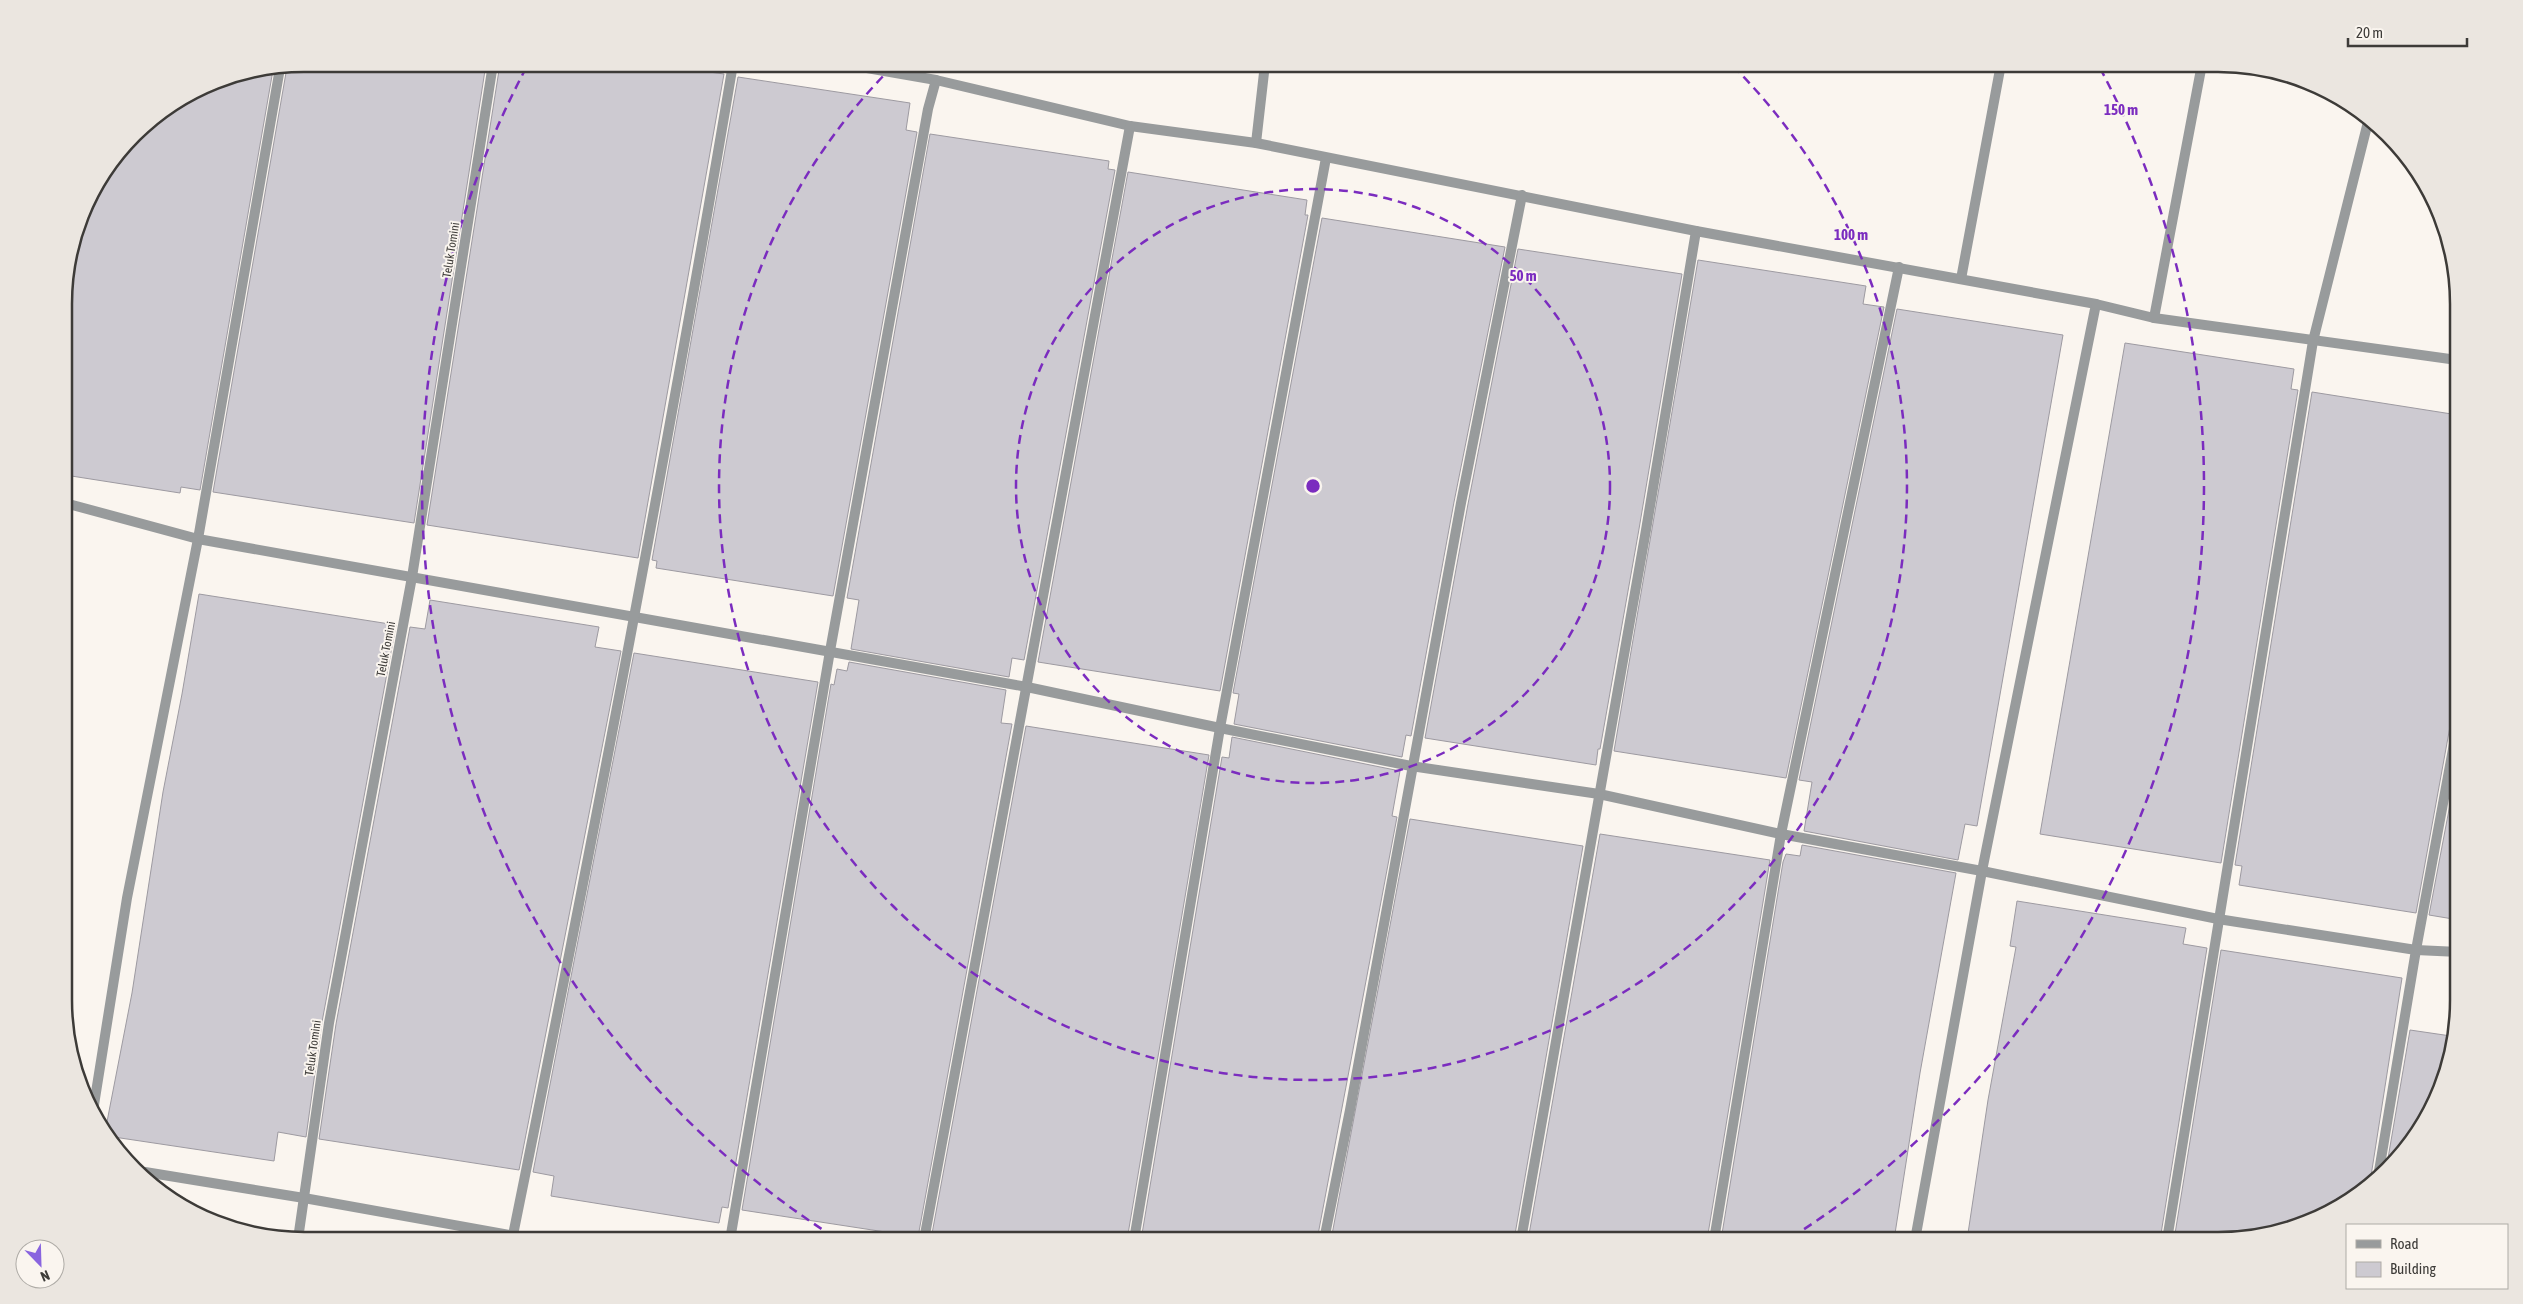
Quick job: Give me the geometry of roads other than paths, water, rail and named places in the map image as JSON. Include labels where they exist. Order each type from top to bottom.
[{"type":"street","name":"Teluk Tomini","points":[[299,1232],[331,1014],[412,577],[492,73]]},
{"type":"street","points":[[515,1232],[576,924],[634,617],[688,328],[731,73]]},
{"type":"street","points":[[896,73],[936,80],[1130,126],[1256,143],[1696,231],[2096,304],[2154,318],[2450,359]]},
{"type":"street","points":[[1256,143],[1264,73]]},
{"type":"street","points":[[1961,279],[1999,73]]},
{"type":"street","points":[[2154,318],[2200,73]]},
{"type":"street","points":[[95,1099],[127,898],[198,539],[279,74]]},
{"type":"street","points":[[731,1232],[830,651],[928,109],[936,80]]},
{"type":"street","points":[[925,1232],[1130,126]]},
{"type":"street","points":[[2168,1232],[2312,341],[2367,126]]},
{"type":"street","points":[[1135,1232],[1220,728],[1326,158]]},
{"type":"street","points":[[1326,1232],[1350,1110],[1411,766],[1522,195]]},
{"type":"street","points":[[1522,1232],[1646,530],[1696,231]]},
{"type":"street","points":[[1715,1232],[1781,834],[1899,267]]},
{"type":"street","points":[[1916,1232],[1982,871],[2096,304]]},
{"type":"street","points":[[72,505],[198,539],[1027,687],[1411,766],[1599,794],[1781,834],[1982,871],[2218,919],[2416,950],[2450,952]]},
{"type":"street","points":[[2380,1167],[2416,950],[2450,765]]},
{"type":"street","points":[[150,1173],[497,1232]]}]
